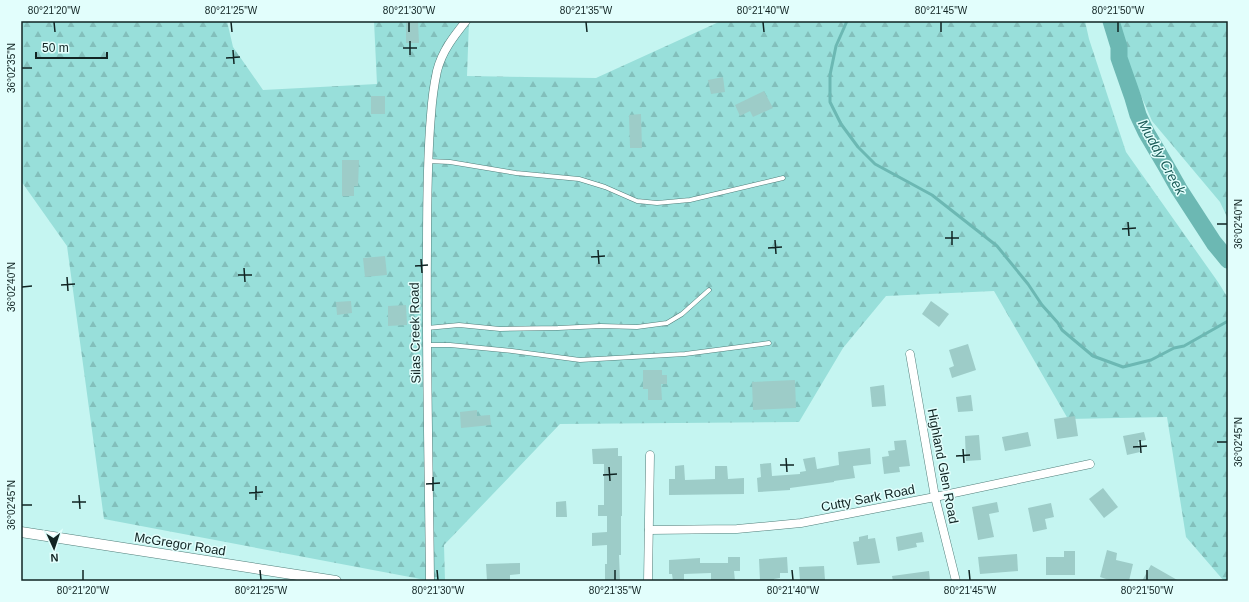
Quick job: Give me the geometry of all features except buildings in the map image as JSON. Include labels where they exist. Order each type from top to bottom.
[{"type":"street","name":"Silas Creek Road","points":[[430,581],[427,328],[429,134],[434,86],[438,69],[442,57],[450,42],[466,21]]},
{"type":"street","name":"Highland Glen Road","points":[[910,354],[935,497],[956,581]]},
{"type":"street","points":[[648,581],[650,455]]},
{"type":"street","name":"Cutty Sark Road","points":[[649,530],[737,528],[801,523],[935,497],[1090,464]]},
{"type":"street","name":"McGregor Road","points":[[21,532],[336,581]]},
{"type":"lane","points":[[428,161],[450,162],[516,173],[579,179],[605,187],[637,200],[657,203],[690,200],[782,178]]},
{"type":"lane","points":[[427,328],[459,325],[500,329],[601,326],[637,327],[666,323],[682,314],[709,290]]},
{"type":"lane","points":[[428,345],[450,345],[512,351],[580,360],[685,354],[769,343]]},
{"type":"green space","points":[[21,21],[227,21],[233,47],[263,90],[377,84],[374,21],[469,21],[467,76],[596,78],[721,21],[1085,21],[1089,39],[1126,152],[1228,298],[1228,581],[1224,581],[1186,537],[1167,417],[1068,419],[994,291],[886,296],[843,348],[799,422],[560,424],[444,545],[445,581],[431,581],[104,519],[67,246],[21,181]]},
{"type":"green space","points":[[1118,21],[1228,21],[1228,219],[1220,202],[1152,121],[1130,70]]},
{"type":"waterway","points":[[847,21],[836,46],[830,75],[830,102],[841,124],[858,147],[875,164],[932,195],[997,246],[1028,284],[1042,305],[1058,323],[1062,330],[1093,356],[1123,367],[1151,360],[1174,348],[1184,346],[1228,321]]},
{"type":"waterway","name":"Muddy Creek","points":[[1111,21],[1119,47],[1119,58],[1138,115],[1146,132],[1179,189],[1214,243],[1228,260]]}]
